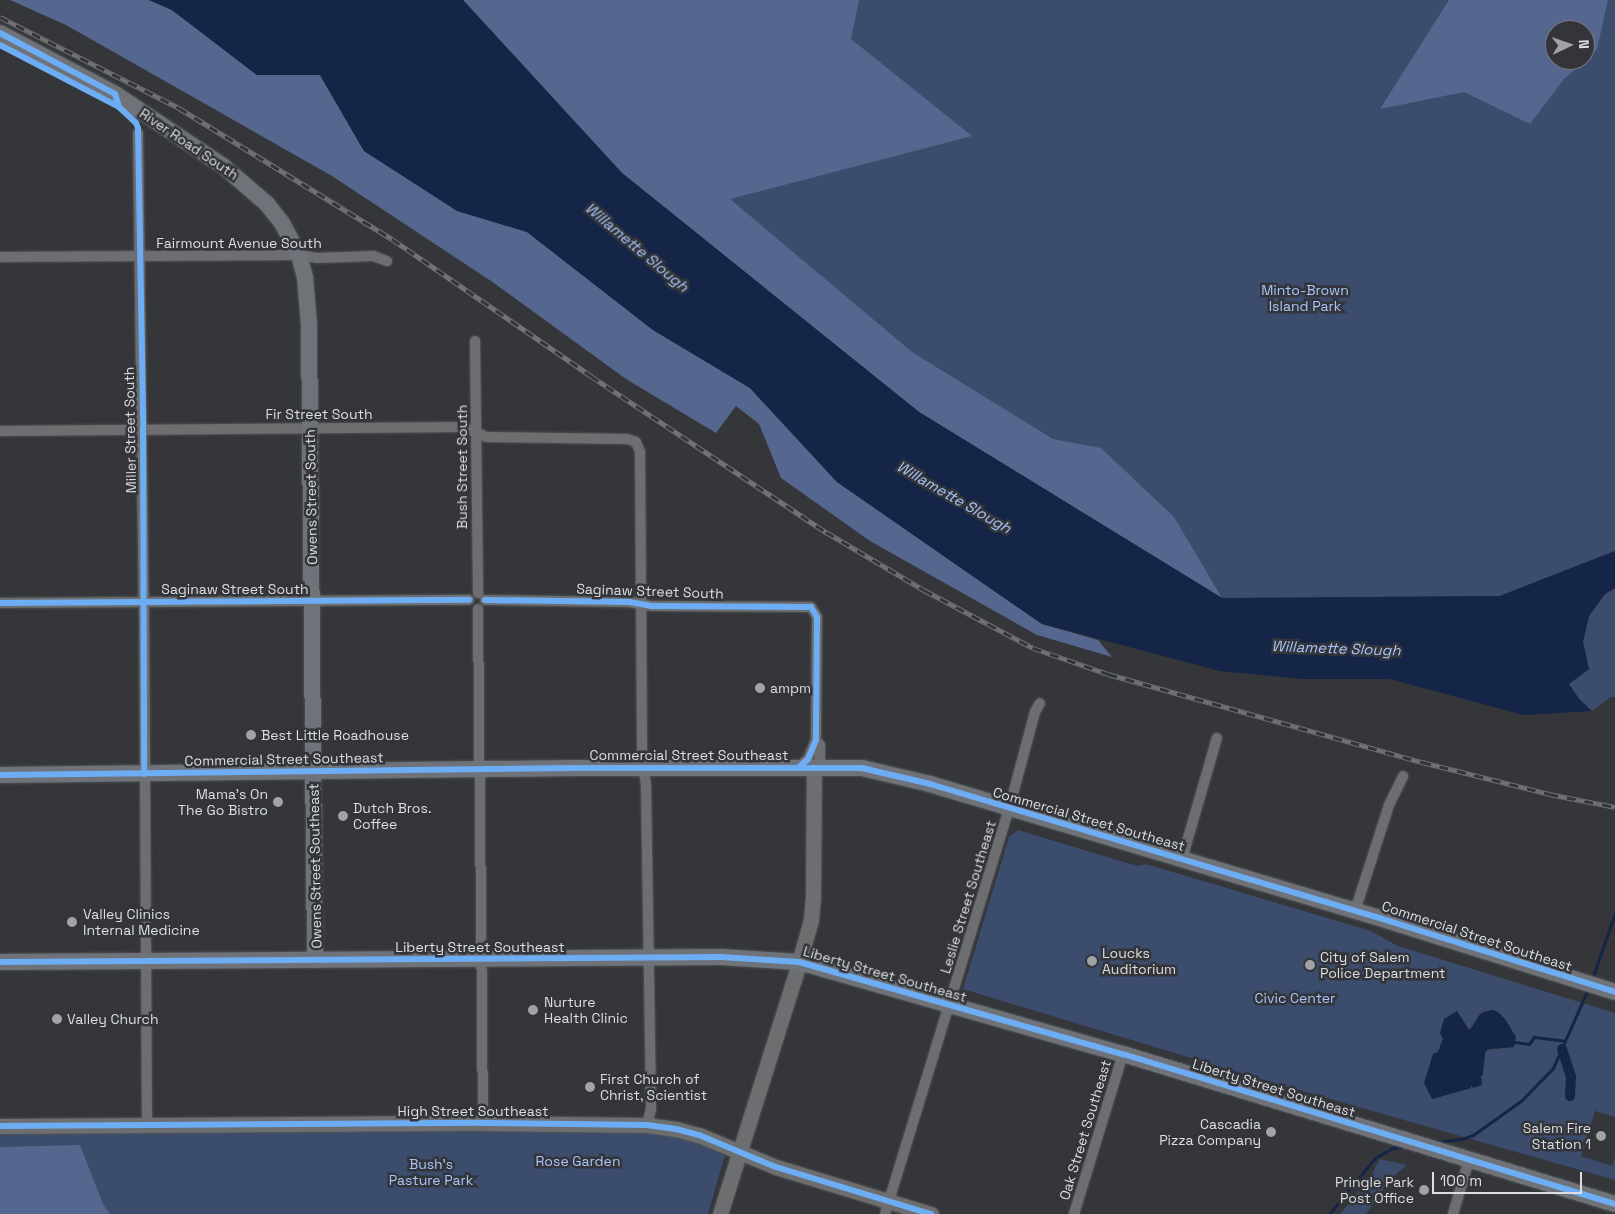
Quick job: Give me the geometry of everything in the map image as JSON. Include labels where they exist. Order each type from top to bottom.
[{"type":"main road","name":"River Road South","points":[[0,32],[115,94],[238,177],[276,214],[299,255]]},
{"type":"main road","name":"Owens Street South","points":[[299,255],[308,296],[314,771]]},
{"type":"main road","name":"Commercial Street Southeast","points":[[0,775],[479,769],[862,768],[889,773],[1009,808],[1355,911],[1615,992]]},
{"type":"main road","name":"Owens Street Southeast","points":[[314,771],[316,960]]},
{"type":"main road","name":"Liberty Street Southeast","points":[[0,962],[648,958],[757,958],[799,962],[1123,1054],[1359,1128],[1615,1204]]},
{"type":"street","name":"Miller Street South","points":[[138,133],[143,429],[146,1125]]},
{"type":"street","name":"Fairmount Avenue South","points":[[0,257],[299,255],[317,258],[373,256],[387,261]]},
{"type":"street","name":"Bush Street South","points":[[475,341],[481,597]]},
{"type":"street","name":"Fir Street South","points":[[0,431],[464,427],[486,437],[627,439],[636,442],[640,452],[641,604]]},
{"type":"street","points":[[478,609],[471,606],[469,600],[473,594],[481,597],[482,607],[478,609],[482,1123]]},
{"type":"street","name":"Saginaw Street South","points":[[481,597],[629,602],[650,606],[807,606],[814,609],[817,617],[816,740]]},
{"type":"street","name":"Saginaw Street South","points":[[0,603],[469,600]]},
{"type":"street","points":[[641,604],[643,768],[646,783],[652,1108],[648,1125]]},
{"type":"street","name":"Leslie Street Southeast","points":[[887,1208],[1009,808],[1035,712],[1040,703]]},
{"type":"street","points":[[1182,860],[1217,738]]},
{"type":"street","points":[[720,1214],[799,962],[813,908],[806,768],[816,740],[820,745],[820,760],[806,768]]},
{"type":"street","points":[[1355,911],[1389,805],[1403,776]]},
{"type":"street","name":"Oak Street Southeast","points":[[1074,1214],[1123,1054]]},
{"type":"street","name":"High Street Southeast","points":[[0,1126],[482,1123],[648,1125],[699,1135],[776,1167],[887,1208],[931,1214]]},
{"type":"street","points":[[1453,1214],[1463,1182],[1476,1162]]},
{"type":"green space","name":"Minto-Brown Island Park","points":[[463,0],[1615,0],[1615,551],[1500,596],[1222,598]]},
{"type":"green space","points":[[1615,588],[1615,697],[1611,697],[1592,711],[1579,699],[1569,684],[1589,669],[1583,642],[1589,616],[1605,594]]},
{"type":"green space","name":"Civic Center","points":[[1018,830],[1137,866],[1146,864],[1371,931],[1398,946],[1615,1013],[1615,1117],[1595,1111],[1581,1156],[1612,1166],[1615,1157],[1615,1180],[1264,1080],[963,989],[1009,837]],"holes":[[[1494,1010],[1507,1022],[1513,1034],[1514,1047],[1486,1050],[1481,1076],[1473,1087],[1471,1085],[1471,1088],[1432,1099],[1434,1054],[1438,1052],[1443,1038],[1442,1034],[1461,1017],[1469,1030],[1482,1012]]]},
{"type":"green space","name":"Bush's Pasture Park","points":[[648,1130],[690,1138],[725,1155],[708,1214],[0,1214],[0,1132]]},
{"type":"green space","points":[[1380,1159],[1407,1165],[1391,1178],[1366,1214],[1340,1214],[1370,1178]]},
{"type":"shaded area","points":[[10,0],[149,0],[172,10],[257,75],[320,75],[364,151],[457,210],[527,232],[653,330],[750,388],[837,482],[1042,624],[1098,640],[1112,657],[1037,635],[870,541],[781,478],[759,424],[736,406],[716,433],[626,379],[494,283],[332,176],[66,25]]},
{"type":"shaded area","points":[[463,0],[859,0],[851,39],[972,136],[730,199],[912,352],[1053,439],[1101,448],[1174,517],[1222,598],[919,412],[622,173]]},
{"type":"shaded area","points":[[1449,0],[1608,0],[1595,51],[1595,20],[1545,20],[1545,70],[1574,70],[1564,79],[1530,124],[1464,92],[1380,109]]},
{"type":"shaded area","points":[[80,1145],[103,1204],[110,1214],[0,1214],[0,1147]]},
{"type":"water","name":"Willamette Slough","points":[[149,0],[463,0],[622,173],[919,412],[1222,598],[1500,596],[1615,551],[1615,588],[1605,594],[1589,616],[1583,642],[1589,669],[1569,684],[1579,699],[1592,711],[1523,715],[1390,679],[1304,679],[1220,671],[1042,624],[837,482],[750,388],[653,330],[527,232],[457,211],[364,151],[320,75],[257,75],[172,10]]},
{"type":"water","points":[[1491,1010],[1498,1012],[1505,1019],[1516,1037],[1514,1047],[1489,1049],[1485,1052],[1483,1075],[1481,1076],[1482,1085],[1473,1088],[1471,1085],[1471,1088],[1432,1099],[1424,1083],[1433,1054],[1438,1052],[1443,1039],[1440,1033],[1444,1019],[1457,1011],[1469,1030],[1480,1014]]},
{"type":"waterway","points":[[1592,979],[1615,913]]},
{"type":"waterway","points":[[1436,1142],[1462,1139],[1473,1135],[1522,1100],[1553,1068],[1588,989]]},
{"type":"waterway","points":[[1515,1042],[1529,1044],[1534,1037],[1565,1041]]},
{"type":"waterway","points":[[1562,1049],[1571,1077],[1570,1096]]},
{"type":"waterway","points":[[1329,1214],[1375,1158],[1392,1148],[1403,1147]]},
{"type":"railway","points":[[0,17],[179,108],[392,239],[591,376],[826,532],[924,590],[1033,648],[1108,674],[1422,762],[1549,794],[1615,807]]},
{"type":"cycle path","points":[[0,33],[115,94],[119,107]]},
{"type":"cycle path","points":[[0,45],[119,107],[136,123],[138,128],[143,429],[144,774]]},
{"type":"cycle path","points":[[0,603],[469,600]]},
{"type":"cycle path","points":[[485,600],[629,602],[651,606],[811,607],[817,617],[816,740],[808,759],[799,767]]},
{"type":"cycle path","points":[[0,775],[574,768],[862,768],[930,784],[1389,921],[1615,992]]},
{"type":"cycle path","points":[[0,962],[721,957],[799,962],[1123,1054],[1615,1204]]},
{"type":"cycle path","points":[[0,1126],[483,1123],[647,1125],[676,1129],[699,1135],[776,1167],[931,1214]]},
{"type":"place","name":"ampm","points":[[760,688]]},
{"type":"place","name":"Best Little Roadhouse","points":[[251,735]]},
{"type":"place","name":"Mama's On The Go Bistro","points":[[278,802]]},
{"type":"place","name":"Dutch Bros. Coffee","points":[[343,816]]},
{"type":"place","name":"Valley Clinics Internal Medicine","points":[[72,922]]},
{"type":"place","name":"Loucks Auditorium","points":[[1092,961]]},
{"type":"place","name":"City of Salem Police Department","points":[[1310,965]]},
{"type":"place","name":"Nurture Health Clinic","points":[[533,1010]]},
{"type":"place","name":"Valley Church","points":[[57,1019]]},
{"type":"place","name":"First Church of Christ, Scientist","points":[[590,1087]]},
{"type":"place","name":"Cascadia Pizza Company","points":[[1271,1132]]},
{"type":"place","name":"Salem Fire Station 1","points":[[1601,1136]]},
{"type":"place","name":"Pringle Park Post Office","points":[[1424,1190]]},
{"type":"park label","name":"Rose Garden","points":[[578,1161]]}]
